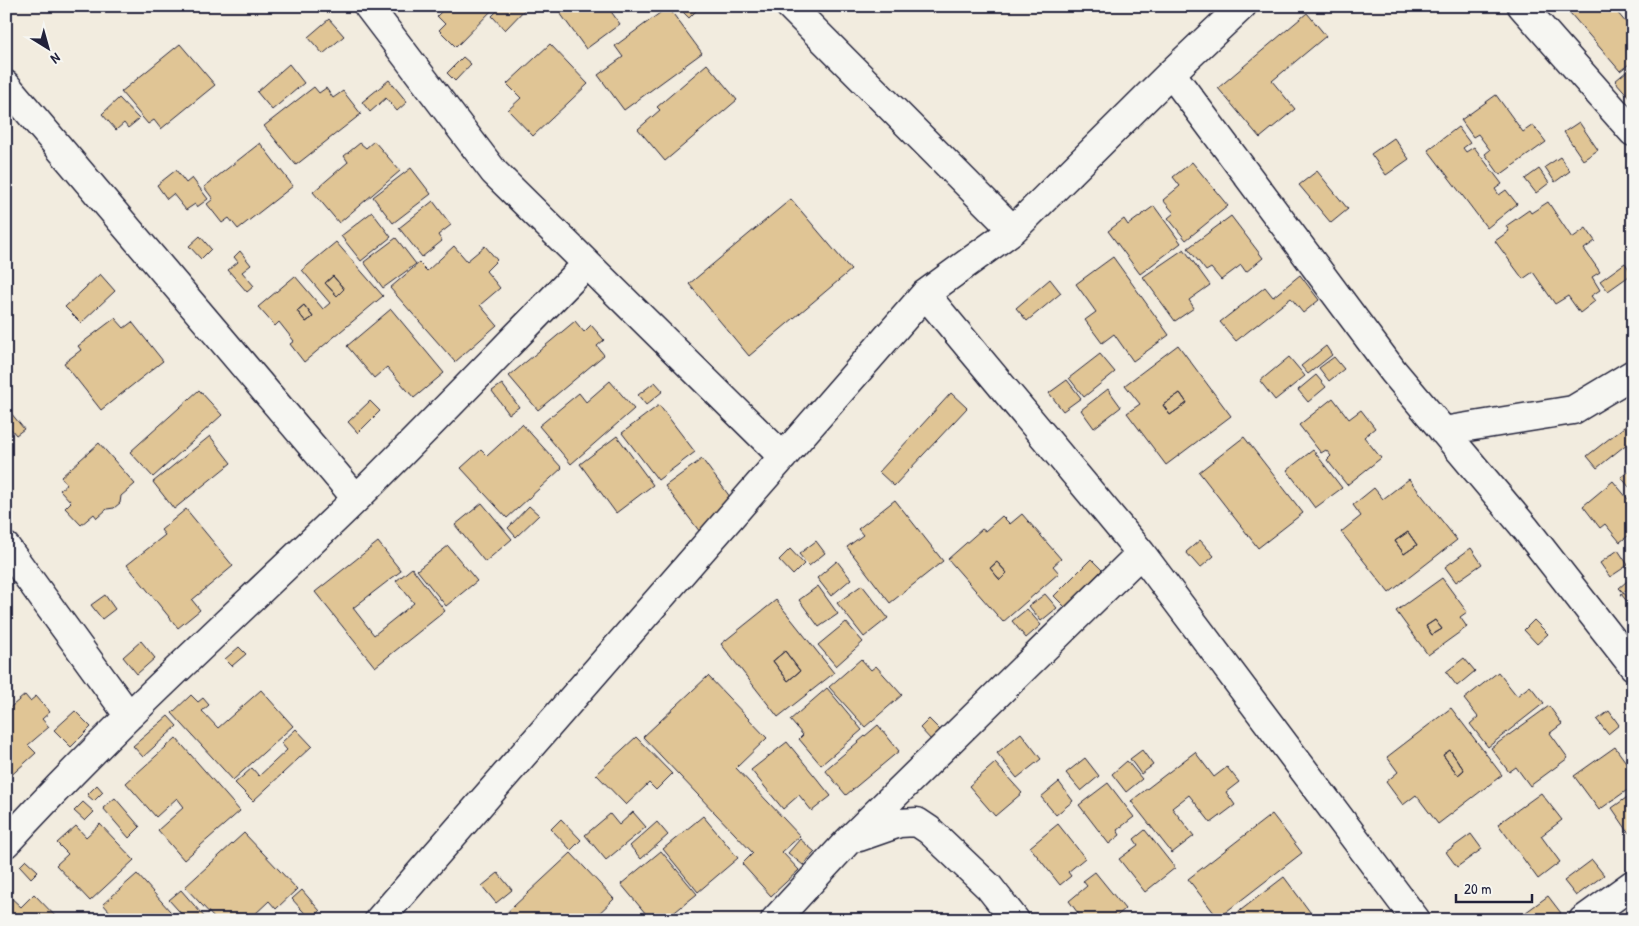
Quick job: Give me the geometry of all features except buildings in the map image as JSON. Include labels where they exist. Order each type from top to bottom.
[{"type":"street","points":[[368,6],[494,172],[783,457]]},
{"type":"street","points":[[790,6],[1012,230]]},
{"type":"street","points":[[379,920],[925,294],[1012,230],[1171,73],[1242,6]]},
{"type":"street","points":[[1522,6],[1633,132]]},
{"type":"street","points":[[1171,73],[1393,371],[1526,529],[1633,666]]},
{"type":"street","points":[[6,85],[356,498]]},
{"type":"street","points":[[6,843],[52,792],[356,498],[587,264]]},
{"type":"street","points":[[925,294],[1141,553],[1416,920]]},
{"type":"street","points":[[1443,431],[1573,410],[1633,374]]},
{"type":"street","points":[[6,547],[129,716]]},
{"type":"street","points":[[775,920],[848,841],[1141,553]]},
{"type":"street","points":[[848,841],[899,822],[917,822],[929,830],[989,887],[1015,920]]},
{"type":"street","points":[[1583,920],[1633,884]]}]
